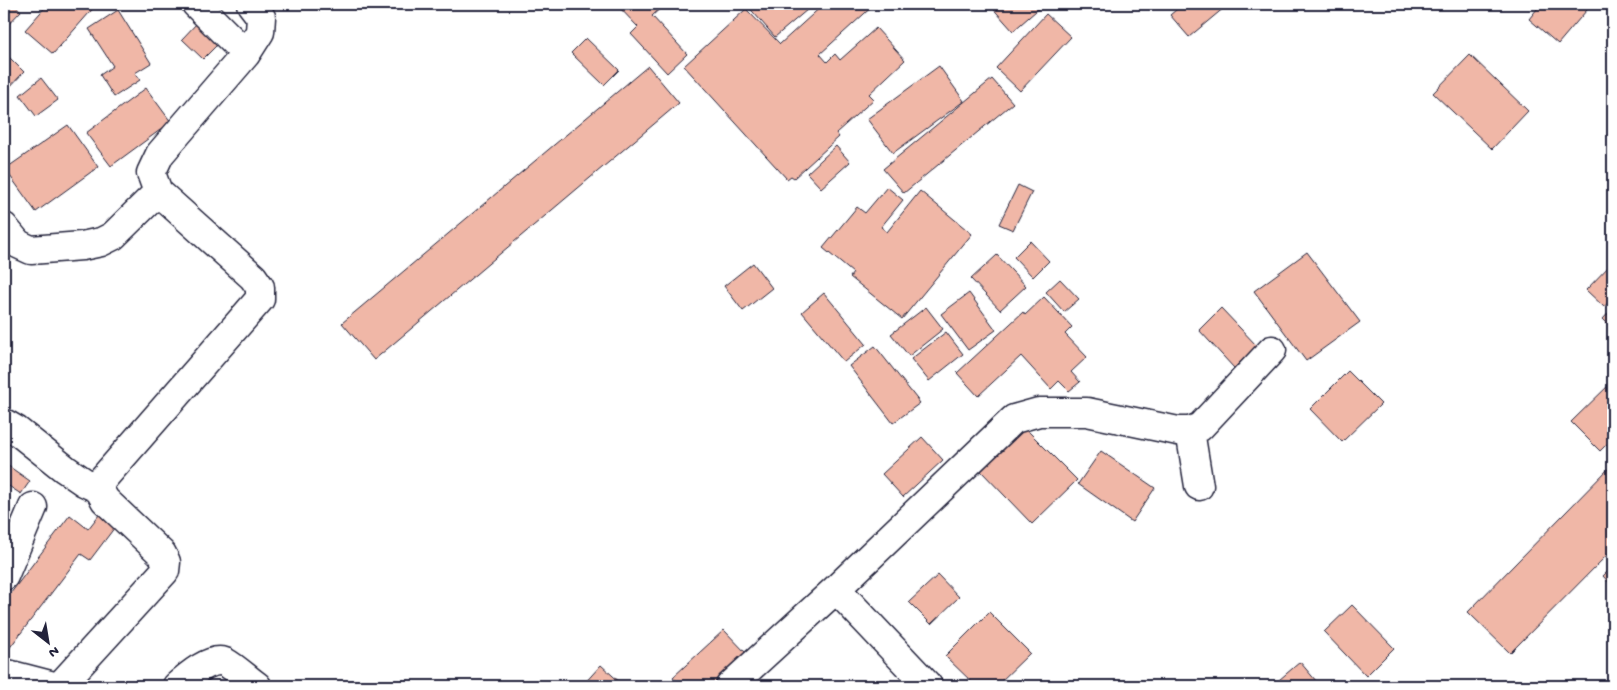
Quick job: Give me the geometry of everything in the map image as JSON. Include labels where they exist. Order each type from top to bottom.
[{"type":"street","points":[[196,4],[246,54]]},
{"type":"street","points":[[99,489],[101,481],[260,299],[260,287],[253,276],[158,192],[151,173],[160,154],[246,54],[260,32],[261,17],[251,4]]},
{"type":"street","points":[[4,227],[18,244],[30,250],[82,246],[101,242],[113,236],[158,192]]},
{"type":"street","points":[[730,686],[836,589],[1014,419],[1039,412],[1087,412],[1178,431],[1190,431],[1200,428],[1272,350]]},
{"type":"street","points":[[4,424],[16,430],[78,478],[99,489],[105,500],[162,554],[166,562],[165,571],[60,686]]},
{"type":"street","points":[[1190,431],[1199,486]]},
{"type":"street","points":[[4,576],[33,507]]},
{"type":"street","points":[[836,589],[928,686]]},
{"type":"street","points":[[177,686],[199,668],[215,661],[224,662],[257,686]]},
{"type":"street","points":[[4,673],[54,686]]},
{"type":"building","points":[[4,4],[14,4],[21,11],[4,29]]},
{"type":"building","points":[[48,4],[97,4],[53,54],[25,30]]},
{"type":"building","points":[[616,4],[665,4],[652,16],[687,54],[667,73],[631,34],[638,27]]},
{"type":"building","points":[[746,4],[814,4],[775,37]]},
{"type":"building","points":[[824,4],[875,4],[820,54],[827,62],[835,54],[840,60],[876,28],[905,60],[869,94],[874,99],[836,133],[839,137],[794,178],[791,176],[787,179],[684,66],[746,9],[780,44]]},
{"type":"building","points":[[989,4],[1044,4],[1013,31]]},
{"type":"building","points":[[1183,4],[1222,4],[1225,7],[1189,37],[1170,15]]},
{"type":"building","points":[[1541,4],[1592,4],[1558,44],[1529,19]]},
{"type":"building","points":[[118,10],[151,63],[135,73],[140,80],[114,97],[100,75],[113,66],[89,29]]},
{"type":"building","points":[[1046,14],[1071,37],[1020,91],[996,68]]},
{"type":"building","points":[[198,22],[219,43],[203,59],[182,39]]},
{"type":"building","points":[[586,38],[619,70],[604,85],[571,53]]},
{"type":"building","points":[[4,52],[24,72],[4,93]]},
{"type":"building","points":[[1470,55],[1528,111],[1492,149],[1433,93]]},
{"type":"building","points":[[648,66],[679,103],[374,360],[342,323]]},
{"type":"building","points":[[939,66],[964,101],[893,153],[867,119]]},
{"type":"building","points":[[41,78],[58,100],[36,116],[20,95]]},
{"type":"building","points":[[992,79],[1013,103],[904,193],[883,169]]},
{"type":"building","points":[[146,88],[171,122],[111,166],[86,133]]},
{"type":"building","points":[[68,125],[98,167],[36,212],[5,169]]},
{"type":"building","points":[[836,146],[850,162],[821,188],[807,173]]},
{"type":"building","points":[[1018,185],[1032,192],[1013,230],[999,224]]},
{"type":"building","points":[[887,187],[903,200],[881,227],[887,232],[920,191],[972,234],[902,319],[850,277],[853,273],[823,248],[857,207],[865,213]]},
{"type":"building","points":[[1030,241],[1049,261],[1033,277],[1014,257]]},
{"type":"building","points":[[1307,252],[1360,322],[1306,361],[1254,291]]},
{"type":"building","points":[[997,255],[1026,286],[1000,310],[971,279]]},
{"type":"building","points":[[1613,262],[1613,297],[1604,307],[1586,290]]},
{"type":"building","points":[[753,263],[772,288],[743,311],[724,286]]},
{"type":"building","points":[[1060,279],[1079,299],[1064,312],[1046,292]]},
{"type":"building","points":[[824,293],[866,344],[844,362],[802,312]]},
{"type":"building","points":[[969,293],[996,330],[968,350],[941,314]]},
{"type":"building","points":[[1044,297],[1072,327],[1065,334],[1087,357],[1071,372],[1080,382],[1069,391],[1059,381],[1051,389],[1021,356],[978,396],[957,373],[1023,312],[1025,315]]},
{"type":"building","points":[[926,307],[943,329],[909,356],[891,334]]},
{"type":"building","points":[[1221,308],[1257,346],[1234,368],[1199,330]]},
{"type":"building","points":[[1613,308],[1613,329],[1603,319]]},
{"type":"building","points":[[946,332],[963,354],[929,381],[911,359]]},
{"type":"building","points":[[875,346],[920,403],[893,423],[849,366]]},
{"type":"building","points":[[1348,371],[1381,404],[1342,442],[1310,409]]},
{"type":"building","points":[[1613,381],[1613,438],[1600,451],[1571,422]]},
{"type":"building","points":[[1024,427],[1077,480],[1032,524],[980,470]]},
{"type":"building","points":[[922,437],[943,460],[903,497],[882,474]]},
{"type":"building","points":[[1101,451],[1155,488],[1132,522],[1078,484]]},
{"type":"building","points":[[4,463],[30,481],[21,494],[4,483]]},
{"type":"building","points":[[1613,464],[1613,549],[1510,653],[1468,612]]},
{"type":"building","points":[[70,515],[88,529],[99,515],[115,527],[90,560],[81,554],[8,650],[4,646],[4,602]]},
{"type":"building","points":[[1613,566],[1613,587],[1603,576]]},
{"type":"building","points":[[938,575],[959,597],[931,624],[909,602]]},
{"type":"building","points":[[1352,605],[1394,648],[1366,676],[1324,632]]},
{"type":"building","points":[[989,612],[1030,653],[996,686],[976,686],[945,656]]},
{"type":"building","points":[[724,630],[747,654],[713,686],[681,686],[673,677]]},
{"type":"building","points":[[1300,662],[1317,682],[1313,686],[1272,686]]},
{"type":"building","points":[[601,665],[624,686],[582,686]]}]
